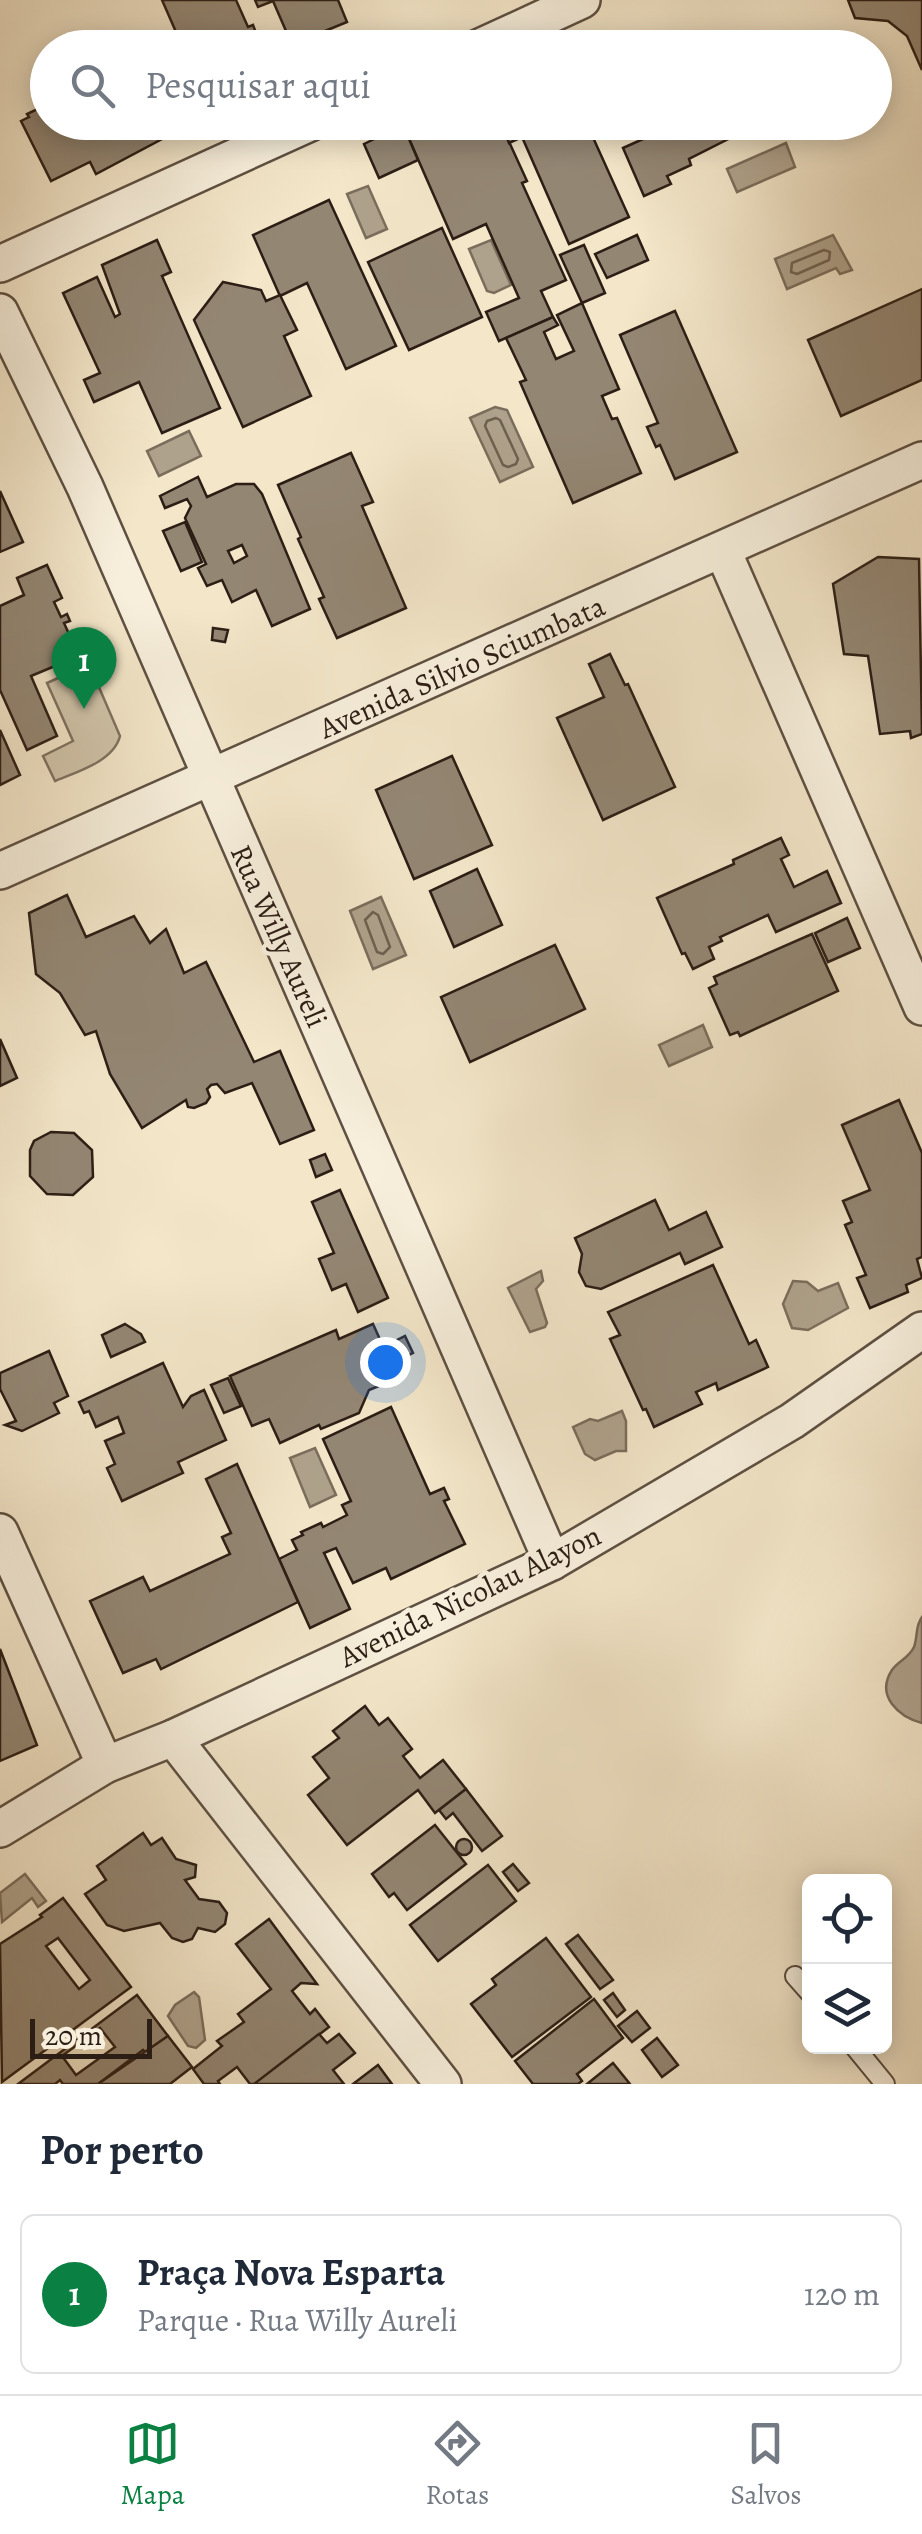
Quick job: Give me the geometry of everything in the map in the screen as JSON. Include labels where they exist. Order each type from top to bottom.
[{"type":"street","points":[[517,30],[582,0]]},
{"type":"street","points":[[0,264],[272,140]]},
{"type":"street","name":"Rua Willy Aureli","points":[[0,312],[85,487],[552,1562]]},
{"type":"street","name":"Avenida Silvio Sciumbata","points":[[0,871],[723,552],[922,460]]},
{"type":"street","points":[[723,552],[922,1007]]},
{"type":"street","name":"Avenida Nicolau Alayon","points":[[0,1829],[105,1765],[173,1738],[552,1562],[792,1420],[922,1330]]},
{"type":"street","points":[[0,1532],[105,1765]]},
{"type":"street","points":[[173,1738],[443,2084]]},
{"type":"lane","points":[[796,1976],[802,1983]]},
{"type":"lane","points":[[861,2054],[885,2084]]},
{"type":"shaded area","points":[[89,664],[120,736],[103,759],[55,781],[43,756],[73,741],[47,683]]},
{"type":"water","points":[[786,143],[795,167],[737,192],[727,169]]},
{"type":"water","points":[[368,186],[387,229],[366,238],[347,194]]},
{"type":"water","points":[[833,235],[852,270],[840,274],[836,268],[787,289],[775,259]]},
{"type":"water","points":[[491,240],[511,285],[494,293],[487,291],[469,249]]},
{"type":"water","points":[[495,407],[507,410],[533,467],[500,482],[470,418]]},
{"type":"water","points":[[189,431],[201,456],[159,476],[147,451]]},
{"type":"water","points":[[381,897],[406,955],[373,969],[350,911]]},
{"type":"water","points":[[703,1025],[712,1047],[669,1066],[659,1045]]},
{"type":"water","points":[[541,1271],[543,1281],[536,1289],[547,1323],[530,1332],[508,1288]]},
{"type":"water","points":[[793,1281],[807,1282],[818,1291],[838,1283],[848,1308],[808,1330],[792,1328],[783,1304]]},
{"type":"water","points":[[622,1411],[626,1451],[595,1460],[585,1454],[573,1427]]},
{"type":"water","points":[[315,1448],[336,1495],[310,1507],[290,1458]]},
{"type":"water","points":[[922,1617],[922,1723],[898,1710],[886,1688],[892,1670],[914,1647]]},
{"type":"water","points":[[25,1874],[46,1901],[38,1907],[32,1898],[2,1922],[0,1893]]},
{"type":"water","points":[[194,1992],[199,1997],[205,2040],[196,2048],[188,2046],[168,2016],[175,2005]]},
{"type":"building","points":[[162,0],[236,0],[248,27],[253,25],[255,30],[175,30]]},
{"type":"building","points":[[255,0],[338,0],[347,22],[327,30],[286,30],[273,1],[258,7]]},
{"type":"building","points":[[848,0],[922,0],[922,70],[907,36],[888,21],[855,18]]},
{"type":"building","points":[[30,113],[30,139],[21,121],[29,117]]},
{"type":"building","points":[[30,140],[160,140],[96,174],[90,162],[51,181]]},
{"type":"building","points":[[372,140],[409,140],[418,160],[379,178],[364,144]]},
{"type":"building","points":[[410,140],[508,140],[527,181],[522,183],[566,280],[541,291],[553,317],[499,341],[486,312],[519,298],[486,224],[453,239]]},
{"type":"building","points":[[523,140],[594,140],[629,217],[569,244]]},
{"type":"building","points":[[641,140],[726,140],[689,159],[691,165],[667,176],[671,184],[644,196],[623,148]]},
{"type":"building","points":[[329,200],[396,346],[346,369],[307,283],[280,296],[253,235]]},
{"type":"building","points":[[442,228],[482,317],[409,350],[368,262]]},
{"type":"building","points":[[637,235],[648,260],[607,278],[595,254]]},
{"type":"building","points":[[157,240],[171,272],[162,276],[220,408],[162,433],[139,382],[94,402],[84,380],[100,373],[63,293],[97,277],[115,317],[120,314],[102,265]]},
{"type":"building","points":[[584,245],[605,293],[582,303],[560,255]]},
{"type":"building","points":[[223,282],[261,290],[266,301],[280,295],[297,330],[284,336],[311,396],[243,427],[194,320]]},
{"type":"building","points":[[922,289],[922,380],[841,416],[808,340]]},
{"type":"building","points":[[582,303],[619,389],[602,396],[612,419],[617,418],[641,473],[573,503],[520,382],[526,380],[506,338],[553,317],[558,325],[544,332],[556,359],[574,351],[557,315]]},
{"type":"building","points":[[675,311],[737,452],[675,479],[647,427],[658,423],[620,335]]},
{"type":"building","points":[[351,453],[373,502],[362,506],[406,608],[337,638],[278,485]]},
{"type":"building","points":[[198,477],[207,497],[236,484],[254,484],[262,494],[310,609],[272,626],[256,590],[232,602],[222,580],[207,586],[198,568],[206,564],[185,518],[191,506],[187,499],[165,508],[160,496]],"holes":[[[242,545],[247,556],[234,563],[228,551]]]},
{"type":"building","points":[[0,491],[23,542],[0,552]]},
{"type":"building","points":[[185,522],[202,562],[181,571],[163,531]]},
{"type":"building","points":[[878,557],[919,559],[922,734],[911,738],[910,731],[880,734],[868,656],[844,654],[833,584]]},
{"type":"building","points":[[47,565],[62,598],[54,602],[61,617],[67,614],[70,621],[64,623],[79,656],[31,676],[57,736],[27,750],[0,690],[0,606],[24,595],[17,578]]},
{"type":"building","points":[[213,628],[228,630],[225,642],[212,640]]},
{"type":"building","points":[[610,654],[675,787],[603,820],[557,718],[604,697],[589,664]]},
{"type":"building","points":[[0,730],[20,775],[0,785]]},
{"type":"building","points":[[452,756],[492,845],[414,879],[376,790]]},
{"type":"building","points":[[781,838],[789,855],[781,859],[794,887],[827,871],[841,903],[776,932],[768,915],[720,937],[722,941],[709,947],[714,959],[693,969],[685,953],[682,954],[657,898]]},
{"type":"building","points":[[477,869],[502,925],[454,947],[430,891]]},
{"type":"building","points":[[67,895],[86,937],[134,916],[150,943],[166,929],[184,973],[206,962],[254,1062],[280,1051],[314,1130],[280,1144],[252,1083],[225,1093],[217,1084],[211,1085],[206,1103],[194,1108],[188,1107],[186,1100],[142,1128],[110,1074],[96,1031],[85,1035],[60,993],[36,974],[29,913]]},
{"type":"building","points":[[847,918],[860,948],[828,962],[815,933]]},
{"type":"building","points":[[812,934],[838,991],[740,1036],[738,1032],[730,1035],[709,988],[717,984],[714,977]]},
{"type":"building","points":[[555,945],[585,1009],[470,1062],[441,997]]},
{"type":"building","points":[[0,1039],[17,1078],[0,1086]]},
{"type":"building","points":[[899,1100],[922,1153],[922,1257],[917,1259],[922,1278],[906,1285],[908,1292],[870,1308],[857,1278],[866,1275],[845,1225],[852,1222],[843,1201],[870,1190],[842,1125]]},
{"type":"building","points":[[51,1132],[74,1133],[92,1150],[93,1177],[73,1195],[47,1194],[30,1176],[34,1141]]},
{"type":"building","points":[[325,1154],[332,1170],[316,1177],[310,1160]]},
{"type":"building","points":[[340,1190],[388,1298],[358,1312],[346,1284],[332,1290],[319,1259],[334,1253],[312,1202]]},
{"type":"building","points":[[655,1200],[669,1230],[706,1212],[722,1247],[685,1264],[680,1253],[601,1289],[586,1286],[579,1272],[582,1254],[575,1238]]},
{"type":"building","points":[[713,1265],[749,1344],[756,1340],[768,1367],[718,1390],[716,1383],[696,1392],[702,1404],[654,1427],[610,1339],[620,1335],[608,1312]]},
{"type":"building","points":[[125,1324],[141,1334],[145,1342],[111,1357],[102,1335]]},
{"type":"building","points":[[373,1324],[388,1357],[398,1352],[393,1342],[405,1336],[413,1353],[384,1367],[391,1381],[369,1390],[359,1413],[280,1443],[269,1419],[252,1426],[230,1376],[336,1330],[339,1339]]},
{"type":"building","points":[[49,1351],[68,1396],[54,1403],[59,1413],[22,1431],[5,1425],[16,1421],[0,1389],[0,1373]]},
{"type":"building","points":[[163,1363],[183,1407],[191,1396],[204,1390],[226,1440],[178,1462],[183,1473],[122,1501],[107,1468],[115,1464],[105,1441],[124,1433],[118,1417],[96,1427],[89,1411],[84,1413],[79,1402]]},
{"type":"building","points":[[228,1378],[241,1406],[224,1413],[211,1385]]},
{"type":"building","points":[[391,1407],[430,1494],[444,1488],[449,1499],[444,1501],[465,1544],[391,1579],[386,1568],[353,1583],[336,1548],[324,1553],[350,1609],[310,1628],[279,1559],[297,1550],[292,1540],[303,1535],[301,1532],[347,1515],[342,1505],[351,1501],[323,1439]]},
{"type":"building","points":[[237,1464],[298,1602],[161,1669],[156,1659],[123,1673],[90,1601],[143,1577],[150,1591],[230,1554],[222,1537],[231,1533],[206,1479]]},
{"type":"building","points":[[0,1649],[37,1745],[0,1761]]},
{"type":"building","points":[[365,1706],[379,1725],[388,1718],[412,1749],[403,1756],[420,1778],[443,1760],[466,1789],[435,1813],[418,1790],[347,1845],[308,1795],[329,1778],[313,1757],[339,1738],[333,1731]]},
{"type":"building","points":[[466,1789],[502,1836],[482,1851],[453,1813],[446,1819],[439,1810]]},
{"type":"building","points":[[435,1825],[466,1864],[407,1910],[394,1893],[389,1897],[372,1874]]},
{"type":"building","points":[[143,1833],[151,1845],[162,1838],[176,1859],[196,1865],[195,1877],[185,1880],[199,1899],[219,1902],[227,1913],[225,1924],[215,1932],[198,1928],[192,1939],[183,1942],[172,1938],[160,1923],[124,1931],[107,1925],[85,1894],[106,1880],[97,1866]]},
{"type":"building","points":[[464,1839],[472,1847],[464,1855],[456,1847]]},
{"type":"building","points":[[513,1864],[529,1883],[518,1891],[503,1872]]},
{"type":"building","points":[[488,1865],[516,1901],[438,1961],[410,1925]]},
{"type":"building","points":[[63,1898],[131,1987],[2,2082],[0,1944]],"holes":[[[58,1938],[90,1980],[79,1989],[46,1946]]]},
{"type":"building","points":[[269,1919],[317,1984],[301,1983],[292,1991],[310,2014],[315,2009],[329,2027],[255,2084],[250,2084],[237,2067],[218,2081],[220,2084],[204,2084],[193,2069],[222,2046],[217,2041],[244,2022],[238,2014],[271,1989],[236,1944]]},
{"type":"building","points":[[578,1935],[613,1980],[600,1989],[566,1944]]},
{"type":"building","points":[[546,1938],[591,1997],[512,2057],[471,2004],[496,1985],[492,1979]]},
{"type":"building","points":[[613,1993],[625,2010],[617,2017],[604,2000]]},
{"type":"building","points":[[137,1995],[168,2036],[98,2084],[63,2084],[60,2080],[55,2084],[18,2084]],"holes":[[[100,2028],[115,2047],[76,2075],[62,2056]]]},
{"type":"building","points":[[594,1999],[623,2038],[577,2074],[582,2081],[578,2084],[533,2084],[515,2061]]},
{"type":"building","points":[[637,2011],[650,2028],[632,2042],[618,2026]]},
{"type":"building","points":[[319,2034],[327,2043],[339,2034],[355,2053],[333,2070],[344,2084],[254,2084]]},
{"type":"building","points":[[168,2036],[192,2067],[170,2084],[98,2084]]},
{"type":"building","points":[[657,2038],[678,2065],[662,2077],[642,2050]]},
{"type":"building","points":[[613,2063],[630,2084],[587,2084]]},
{"type":"building","points":[[378,2065],[392,2084],[353,2084]]},
{"type":"place","name":"Praça Nova Esparta","points":[[84,709]]}]
